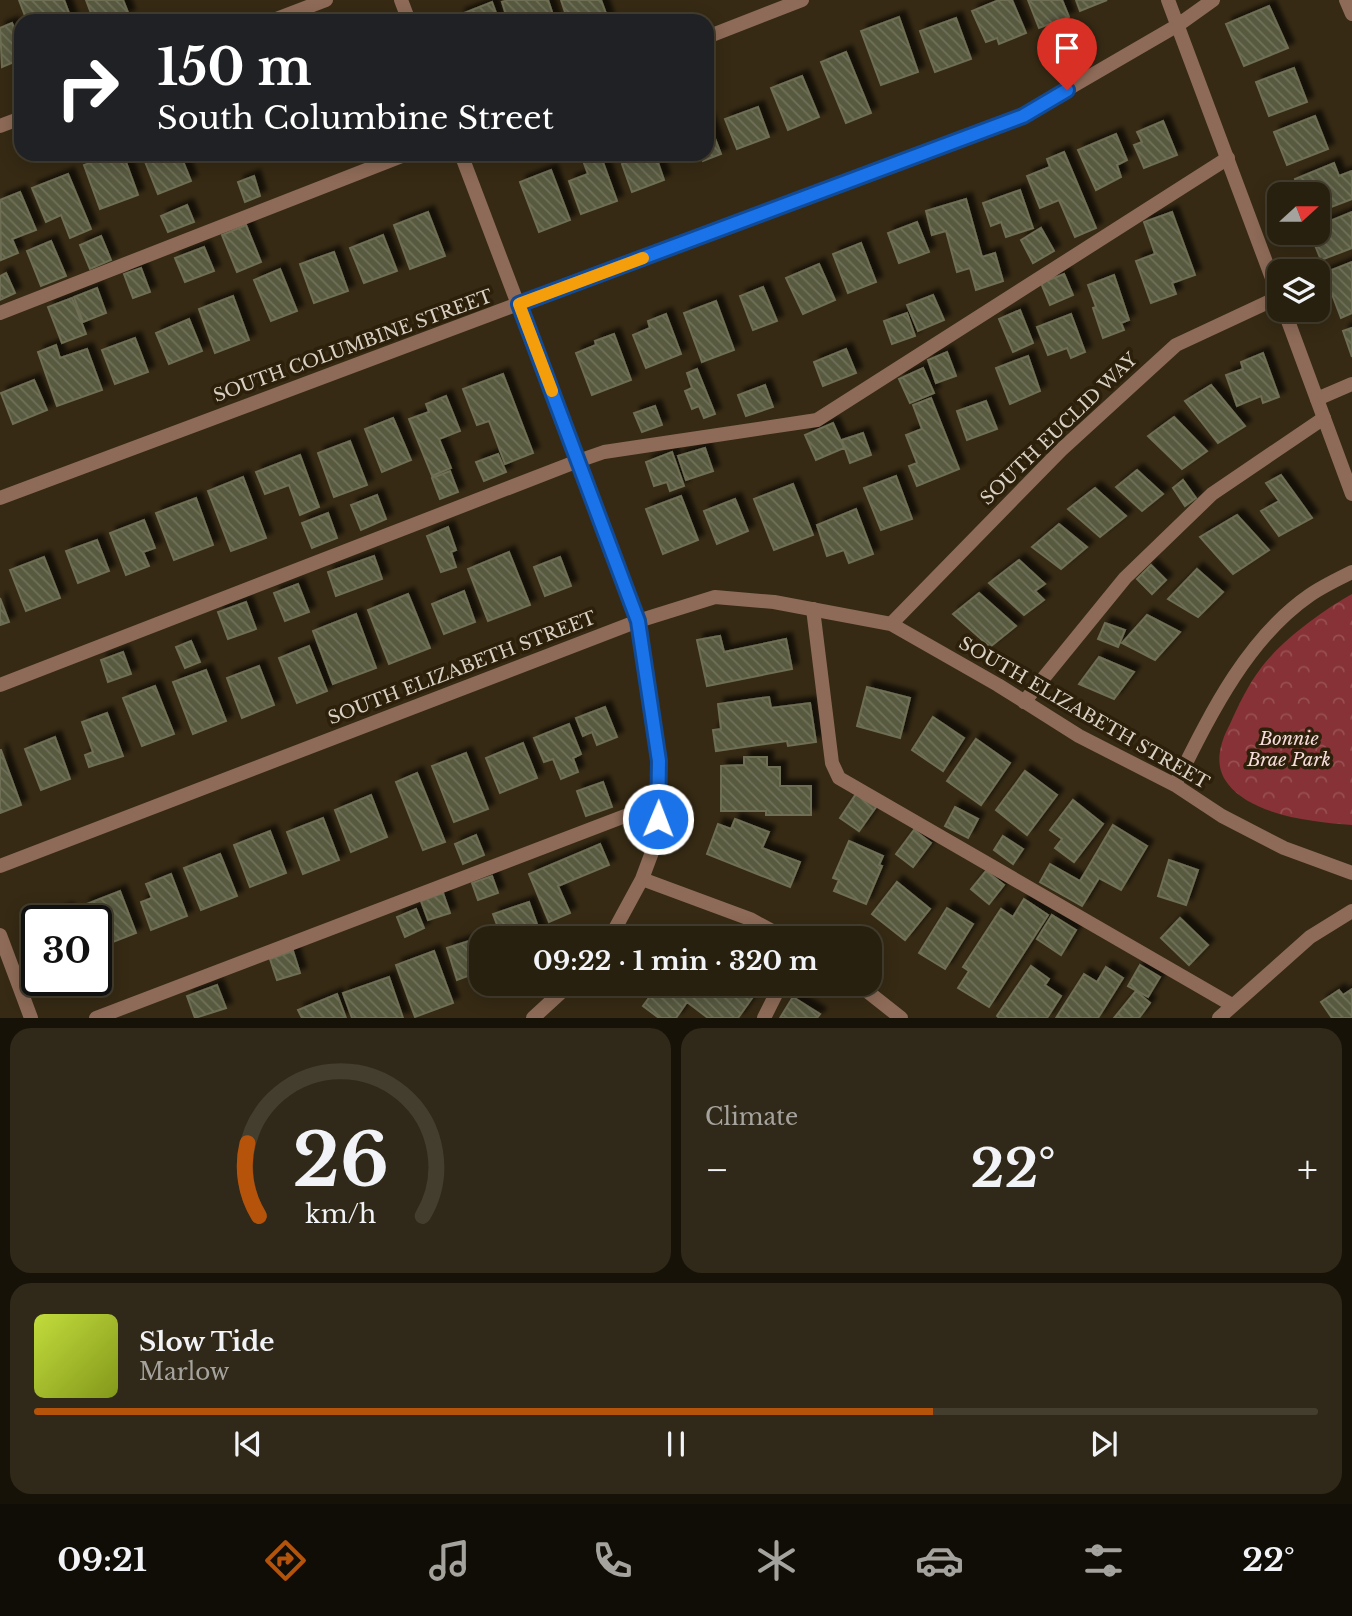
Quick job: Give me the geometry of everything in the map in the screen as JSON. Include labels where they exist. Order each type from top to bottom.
[{"type":"street","points":[[289,14],[326,0]]},
{"type":"street","points":[[714,34],[803,0]]},
{"type":"street","points":[[1168,0],[1267,264]]},
{"type":"street","name":"SOUTH COLUMBINE STREET","points":[[0,498],[1023,116],[1178,25],[1213,0]]},
{"type":"street","points":[[1346,0],[1352,14]]},
{"type":"street","points":[[0,685],[604,452],[817,419],[1228,158]]},
{"type":"street","points":[[0,313],[389,161]]},
{"type":"street","points":[[464,161],[638,621],[659,761],[658,836],[642,879],[617,926]]},
{"type":"street","name":"SOUTH EUCLID WAY","points":[[891,624],[1061,450],[1176,345],[1267,303]]},
{"type":"street","points":[[1288,322],[1352,494]]},
{"type":"street","points":[[1317,399],[1352,384]]},
{"type":"street","points":[[1024,702],[1125,578],[1212,494],[1324,418]]},
{"type":"street","points":[[1175,785],[1206,722],[1252,652],[1282,618],[1309,595],[1352,572]]},
{"type":"street","name":"SOUTH ELIZABETH STREET","points":[[0,866],[638,621],[715,597],[774,602],[891,624],[1079,736],[1175,785],[1222,816],[1284,848],[1352,873]]},
{"type":"street","points":[[813,609],[832,763],[839,778],[1231,1005]]},
{"type":"street","points":[[96,1017],[659,803]]},
{"type":"street","points":[[642,879],[763,926]]},
{"type":"street","points":[[1219,1017],[1310,937],[1352,911]]},
{"type":"street","points":[[0,935],[31,1017]]},
{"type":"street","points":[[533,1017],[557,996]]},
{"type":"street","points":[[764,1017],[774,996]]},
{"type":"street","points":[[874,996],[901,1017]]},
{"type":"green space","name":"Bonnie Brae Park","points":[[1352,594],[1352,825],[1303,819],[1268,810],[1239,795],[1223,777],[1219,762],[1223,739],[1248,688],[1269,658],[1303,627]]},
{"type":"building","points":[[19,0],[64,0],[69,14],[24,14]]},
{"type":"building","points":[[86,0],[123,0],[129,14],[91,14]]},
{"type":"building","points":[[548,0],[553,14],[506,14],[502,2]]},
{"type":"building","points":[[561,0],[601,0],[606,14],[566,14]]},
{"type":"building","points":[[999,0],[1012,0],[1026,33],[999,44],[997,38],[986,42],[972,11]]},
{"type":"building","points":[[1028,0],[1062,0],[1069,17],[1039,28]]},
{"type":"building","points":[[1076,0],[1107,0],[1080,11]]},
{"type":"building","points":[[492,2],[496,14],[462,14]]},
{"type":"building","points":[[1269,6],[1288,48],[1244,66],[1226,24]]},
{"type":"building","points":[[899,17],[918,72],[881,85],[861,31]]},
{"type":"building","points":[[956,18],[971,59],[935,72],[920,31]]},
{"type":"building","points":[[12,23],[14,28],[14,62],[2,67],[0,28]]},
{"type":"building","points":[[846,52],[871,113],[846,123],[821,62]]},
{"type":"building","points":[[1294,68],[1307,102],[1269,116],[1256,82]]},
{"type":"building","points":[[802,76],[819,117],[788,130],[771,88]]},
{"type":"building","points":[[758,107],[769,137],[737,149],[725,119]]},
{"type":"building","points":[[1315,116],[1328,149],[1287,165],[1274,132]]},
{"type":"building","points":[[1163,121],[1177,155],[1144,168],[1134,145],[1142,142],[1137,132]]},
{"type":"building","points":[[1116,134],[1127,160],[1117,165],[1121,177],[1096,190],[1078,150]]},
{"type":"building","points":[[714,136],[721,154],[714,157]]},
{"type":"building","points":[[1064,152],[1096,228],[1075,237],[1059,200],[1040,208],[1027,176],[1050,167],[1047,159]]},
{"type":"building","points":[[95,161],[126,161],[138,195],[100,209],[84,165]]},
{"type":"building","points":[[145,161],[183,161],[191,181],[158,194]]},
{"type":"building","points":[[583,161],[603,161],[617,201],[581,214],[569,181],[588,174]]},
{"type":"building","points":[[630,161],[657,161],[664,180],[632,192],[622,164]]},
{"type":"building","points":[[1334,163],[1339,176],[1352,171],[1352,199],[1330,207],[1330,182],[1296,182],[1295,179]]},
{"type":"building","points":[[551,170],[570,220],[539,232],[520,182]]},
{"type":"building","points":[[68,174],[91,229],[70,238],[61,215],[46,222],[32,188]]},
{"type":"building","points":[[254,176],[260,196],[245,202],[238,182]]},
{"type":"building","points":[[1020,190],[1033,228],[1006,237],[1001,222],[991,226],[983,203]]},
{"type":"building","points":[[20,192],[36,230],[12,239],[18,253],[1,260],[0,200]]},
{"type":"building","points":[[966,199],[982,257],[995,253],[1003,281],[976,290],[970,268],[957,272],[946,231],[932,235],[926,211]]},
{"type":"building","points":[[187,205],[194,222],[168,232],[161,216]]},
{"type":"building","points":[[428,212],[445,256],[410,269],[394,225]]},
{"type":"building","points":[[1172,212],[1195,275],[1172,283],[1176,294],[1151,303],[1136,261],[1155,254],[1144,222]]},
{"type":"building","points":[[1352,212],[1352,248],[1321,259],[1315,245],[1330,245],[1330,221]]},
{"type":"building","points":[[917,222],[929,252],[899,263],[888,233]]},
{"type":"building","points":[[246,225],[261,262],[237,272],[222,235]]},
{"type":"building","points":[[1041,228],[1054,251],[1033,263],[1021,240]]},
{"type":"building","points":[[383,235],[397,271],[364,283],[350,248]]},
{"type":"building","points":[[101,236],[111,260],[90,269],[80,245]]},
{"type":"building","points":[[51,241],[66,276],[41,286],[27,251]]},
{"type":"building","points":[[861,243],[876,282],[848,293],[833,254]]},
{"type":"building","points":[[204,247],[214,271],[185,282],[175,258]]},
{"type":"building","points":[[334,252],[348,291],[314,303],[300,264]]},
{"type":"building","points":[[1352,262],[1352,313],[1341,318],[1330,289],[1330,271]]},
{"type":"building","points":[[819,264],[835,300],[803,314],[786,278]]},
{"type":"building","points":[[141,268],[150,292],[133,298],[124,274]]},
{"type":"building","points":[[280,269],[297,311],[271,321],[254,280]]},
{"type":"building","points":[[6,273],[15,293],[0,300],[0,276]]},
{"type":"building","points":[[1064,274],[1073,295],[1050,305],[1041,283]]},
{"type":"building","points":[[1114,275],[1129,320],[1121,323],[1124,330],[1103,338],[1088,285]]},
{"type":"building","points":[[763,287],[777,321],[753,330],[740,296]]},
{"type":"building","points":[[97,288],[106,313],[83,322],[74,297]]},
{"type":"building","points":[[933,295],[944,320],[918,331],[907,305]]},
{"type":"building","points":[[233,296],[249,340],[215,353],[199,309]]},
{"type":"building","points":[[72,298],[86,334],[62,343],[48,307]]},
{"type":"building","points":[[716,301],[734,350],[702,362],[684,313]]},
{"type":"building","points":[[1020,310],[1033,343],[1013,352],[999,319]]},
{"type":"building","points":[[907,313],[915,336],[892,344],[884,321]]},
{"type":"building","points":[[666,314],[681,354],[646,368],[633,335],[650,328],[648,321]]},
{"type":"building","points":[[1071,314],[1085,352],[1071,358],[1067,348],[1048,355],[1037,327]]},
{"type":"building","points":[[189,319],[202,351],[169,364],[156,333]]},
{"type":"building","points":[[1352,328],[1352,357],[1343,331]]},
{"type":"building","points":[[614,334],[631,380],[592,395],[576,353],[596,345],[595,341]]},
{"type":"building","points":[[135,338],[148,372],[115,384],[102,350]]},
{"type":"building","points":[[56,345],[60,358],[87,349],[102,390],[57,406],[38,352]]},
{"type":"building","points":[[846,349],[856,373],[823,386],[814,362]]},
{"type":"building","points":[[947,352],[956,376],[936,383],[928,360]]},
{"type":"building","points":[[1263,353],[1279,397],[1263,403],[1261,396],[1237,406],[1226,375],[1243,369],[1241,362]]},
{"type":"building","points":[[1028,356],[1040,391],[1010,404],[996,368]]},
{"type":"building","points":[[923,368],[934,393],[910,403],[899,379]]},
{"type":"building","points":[[697,369],[715,414],[704,418],[699,406],[692,409],[685,391],[692,388],[687,373]]},
{"type":"building","points":[[503,374],[533,453],[505,464],[489,421],[477,425],[463,389]]},
{"type":"building","points":[[34,380],[47,410],[13,424],[1,393]]},
{"type":"building","points":[[765,385],[773,407],[746,416],[738,395]]},
{"type":"building","points":[[1211,385],[1245,426],[1218,443],[1185,401]]},
{"type":"building","points":[[446,396],[460,431],[439,439],[451,468],[432,476],[409,419],[429,412],[426,404]]},
{"type":"building","points":[[931,398],[959,469],[917,486],[909,466],[917,463],[906,435],[922,429],[913,405]]},
{"type":"building","points":[[986,401],[997,429],[967,440],[957,411]]},
{"type":"building","points":[[655,406],[662,425],[642,432],[634,413]]},
{"type":"building","points":[[1174,417],[1207,451],[1182,469],[1148,436]]},
{"type":"building","points":[[393,418],[411,460],[382,472],[365,429]]},
{"type":"building","points":[[833,423],[844,448],[816,460],[805,435]]},
{"type":"building","points":[[863,433],[871,455],[850,463],[842,440]]},
{"type":"building","points":[[350,441],[367,485],[334,497],[318,453]]},
{"type":"building","points":[[705,448],[713,471],[686,480],[678,456]]},
{"type":"building","points":[[672,452],[684,486],[670,491],[667,482],[654,486],[646,462]]},
{"type":"building","points":[[498,454],[506,472],[484,481],[476,462]]},
{"type":"building","points":[[300,455],[319,507],[300,515],[289,485],[265,494],[256,472]]},
{"type":"building","points":[[1137,470],[1163,494],[1142,511],[1116,487]]},
{"type":"building","points":[[450,471],[458,492],[440,499],[432,478]]},
{"type":"building","points":[[1281,475],[1312,518],[1279,536],[1261,511],[1279,501],[1266,483]]},
{"type":"building","points":[[896,476],[912,519],[881,530],[864,488]]},
{"type":"building","points":[[243,477],[266,538],[231,551],[208,491]]},
{"type":"building","points":[[1183,480],[1196,498],[1185,506],[1173,488]]},
{"type":"building","points":[[793,484],[813,535],[774,550],[754,499]]},
{"type":"building","points":[[1095,488],[1126,516],[1100,537],[1068,509]]},
{"type":"building","points":[[377,495],[386,519],[361,530],[351,505]]},
{"type":"building","points":[[681,496],[698,540],[663,554],[646,509]]},
{"type":"building","points":[[196,498],[213,545],[174,560],[156,513]]},
{"type":"building","points":[[735,499],[748,531],[717,544],[704,511]]},
{"type":"building","points":[[856,509],[873,554],[849,563],[844,550],[827,556],[817,525]]},
{"type":"building","points":[[328,513],[337,538],[312,548],[302,523]]},
{"type":"building","points":[[1237,515],[1269,550],[1233,574],[1200,537]]},
{"type":"building","points":[[144,520],[155,548],[143,552],[149,566],[126,575],[110,533]]},
{"type":"building","points":[[1059,524],[1087,547],[1061,569],[1032,547]]},
{"type":"building","points":[[448,527],[456,550],[451,552],[456,567],[441,572],[427,536]]},
{"type":"building","points":[[97,540],[109,571],[78,583],[66,551]]},
{"type":"building","points":[[509,552],[530,605],[488,621],[468,569]]},
{"type":"building","points":[[374,556],[382,579],[336,596],[328,572]]},
{"type":"building","points":[[44,557],[60,598],[26,611],[10,570]]},
{"type":"building","points":[[560,557],[571,586],[545,596],[534,567]]},
{"type":"building","points":[[1019,560],[1045,584],[1035,591],[1044,600],[1024,615],[989,583]]},
{"type":"building","points":[[1151,565],[1166,580],[1152,594],[1137,579]]},
{"type":"building","points":[[1197,569],[1223,592],[1198,617],[1168,599]]},
{"type":"building","points":[[298,584],[309,612],[285,621],[274,593]]},
{"type":"building","points":[[464,591],[475,622],[444,634],[432,604]]},
{"type":"building","points":[[979,593],[1016,626],[990,647],[953,614]]},
{"type":"building","points":[[408,594],[430,648],[389,664],[368,610]]},
{"type":"building","points":[[0,598],[9,622],[0,625]]},
{"type":"building","points":[[246,602],[256,629],[228,639],[218,612]]},
{"type":"building","points":[[356,614],[376,668],[333,684],[313,631]]},
{"type":"building","points":[[1147,615],[1180,632],[1155,660],[1122,643]]},
{"type":"building","points":[[1105,623],[1125,630],[1118,647],[1098,639]]},
{"type":"building","points":[[720,636],[724,652],[786,639],[792,669],[707,686],[697,640]]},
{"type":"building","points":[[191,641],[200,662],[185,668],[176,647]]},
{"type":"building","points":[[309,646],[327,691],[297,703],[279,658]]},
{"type":"building","points":[[123,652],[131,674],[108,682],[101,660]]},
{"type":"building","points":[[1099,657],[1134,672],[1114,699],[1079,684]]},
{"type":"building","points":[[259,666],[274,705],[242,718],[227,678]]},
{"type":"building","points":[[206,670],[226,721],[193,734],[173,682]]},
{"type":"building","points":[[155,686],[174,734],[142,746],[123,698]]},
{"type":"building","points":[[867,687],[910,698],[900,738],[857,726]]},
{"type":"building","points":[[769,697],[771,708],[810,703],[816,742],[788,746],[787,741],[716,751],[713,730],[721,729],[718,704]]},
{"type":"building","points":[[605,707],[617,737],[597,745],[592,732],[583,736],[576,718]]},
{"type":"building","points":[[107,713],[123,756],[89,767],[85,755],[93,752],[82,722]]},
{"type":"building","points":[[933,717],[964,738],[943,771],[912,750]]},
{"type":"building","points":[[569,724],[581,754],[573,758],[578,772],[561,779],[553,759],[544,762],[534,738]]},
{"type":"building","points":[[55,737],[70,779],[41,790],[25,749]]},
{"type":"building","points":[[976,739],[1010,763],[981,805],[947,781]]},
{"type":"building","points":[[523,743],[537,778],[500,793],[486,758]]},
{"type":"building","points":[[0,750],[21,805],[0,813]]},
{"type":"building","points":[[466,753],[488,809],[454,822],[432,766]]},
{"type":"building","points":[[744,757],[767,757],[767,767],[780,767],[780,786],[811,786],[811,815],[721,811],[721,766],[744,765]]},
{"type":"building","points":[[1025,771],[1057,795],[1027,835],[996,810]]},
{"type":"building","points":[[417,773],[445,842],[423,850],[396,782]]},
{"type":"building","points":[[603,782],[612,807],[586,816],[577,791]]},
{"type":"building","points":[[856,794],[876,807],[859,831],[840,818]]},
{"type":"building","points":[[371,795],[387,837],[351,852],[335,810]]},
{"type":"building","points":[[1073,800],[1103,824],[1074,862],[1055,848],[1062,839],[1050,830]]},
{"type":"building","points":[[955,807],[978,819],[968,838],[945,826]]},
{"type":"building","points":[[323,818],[339,860],[303,874],[287,832]]},
{"type":"building","points":[[735,819],[769,832],[762,848],[800,862],[790,887],[707,854],[718,824],[731,829]]},
{"type":"building","points":[[1113,825],[1147,846],[1121,890],[1099,878],[1082,906],[1040,882],[1050,864],[1080,881]]},
{"type":"building","points":[[914,830],[931,843],[913,867],[896,854]]},
{"type":"building","points":[[270,831],[286,873],[250,887],[234,845]]},
{"type":"building","points":[[476,835],[484,855],[463,864],[455,844]]},
{"type":"building","points":[[1003,836],[1023,849],[1013,864],[994,850]]},
{"type":"building","points":[[849,841],[883,856],[879,865],[882,866],[866,904],[834,891],[839,880],[833,878]]},
{"type":"building","points":[[600,844],[609,865],[558,886],[570,913],[549,922],[529,874]]},
{"type":"building","points":[[220,854],[237,896],[201,910],[184,868]]},
{"type":"building","points":[[1169,860],[1198,870],[1186,905],[1158,896]]},
{"type":"building","points":[[986,871],[1004,885],[989,904],[971,889]]},
{"type":"building","points":[[171,874],[187,916],[151,930],[141,902],[152,898],[146,884]]},
{"type":"building","points":[[492,876],[498,893],[478,900],[472,883]]},
{"type":"building","points":[[897,882],[930,909],[905,940],[872,914]]},
{"type":"building","points":[[120,891],[136,933],[112,942],[112,905],[84,905]]},
{"type":"building","points":[[443,893],[450,913],[428,920],[421,901]]},
{"type":"building","points":[[1024,899],[1048,915],[989,1007],[958,988],[969,971],[963,967],[1001,909],[1013,917]]},
{"type":"building","points":[[529,902],[538,926],[498,926],[493,914]]},
{"type":"building","points":[[947,908],[973,924],[945,969],[919,953]]},
{"type":"building","points":[[416,909],[424,928],[405,937],[397,917]]},
{"type":"building","points":[[1052,915],[1076,930],[1061,955],[1037,939]]},
{"type":"building","points":[[1180,918],[1208,945],[1189,965],[1161,938]]},
{"type":"building","points":[[469,941],[469,976],[457,980],[447,948]]},
{"type":"building","points":[[293,951],[300,973],[277,980],[270,959]]},
{"type":"building","points":[[434,951],[453,1003],[415,1017],[396,965]]},
{"type":"building","points":[[1140,965],[1160,977],[1148,997],[1128,986]]},
{"type":"building","points":[[1031,966],[1049,979],[1045,985],[1061,996],[1047,1018],[999,1018],[997,1016]]},
{"type":"building","points":[[1106,967],[1123,978],[1098,1018],[1056,1018],[1084,974],[1097,982]]},
{"type":"building","points":[[389,977],[403,1018],[352,1018],[343,993]]},
{"type":"building","points":[[217,985],[226,1008],[195,1018],[187,996]]},
{"type":"building","points":[[1352,989],[1352,1018],[1332,1018],[1321,1002],[1339,990],[1343,995]]},
{"type":"building","points":[[1136,991],[1150,1003],[1139,1018],[1114,1018]]},
{"type":"building","points":[[337,994],[346,1018],[302,1018],[298,1010]]},
{"type":"building","points":[[650,996],[753,996],[738,1018],[708,1018],[687,1002],[676,1018],[659,1018],[643,1006]]},
{"type":"building","points":[[793,997],[820,1014],[817,1018],[780,1018]]},
{"type":"slow traffic","points":[[552,391],[519,304],[643,258]]},
{"type":"route","points":[[658,819],[659,761],[638,621],[519,304],[1023,116],[1067,90]]}]
